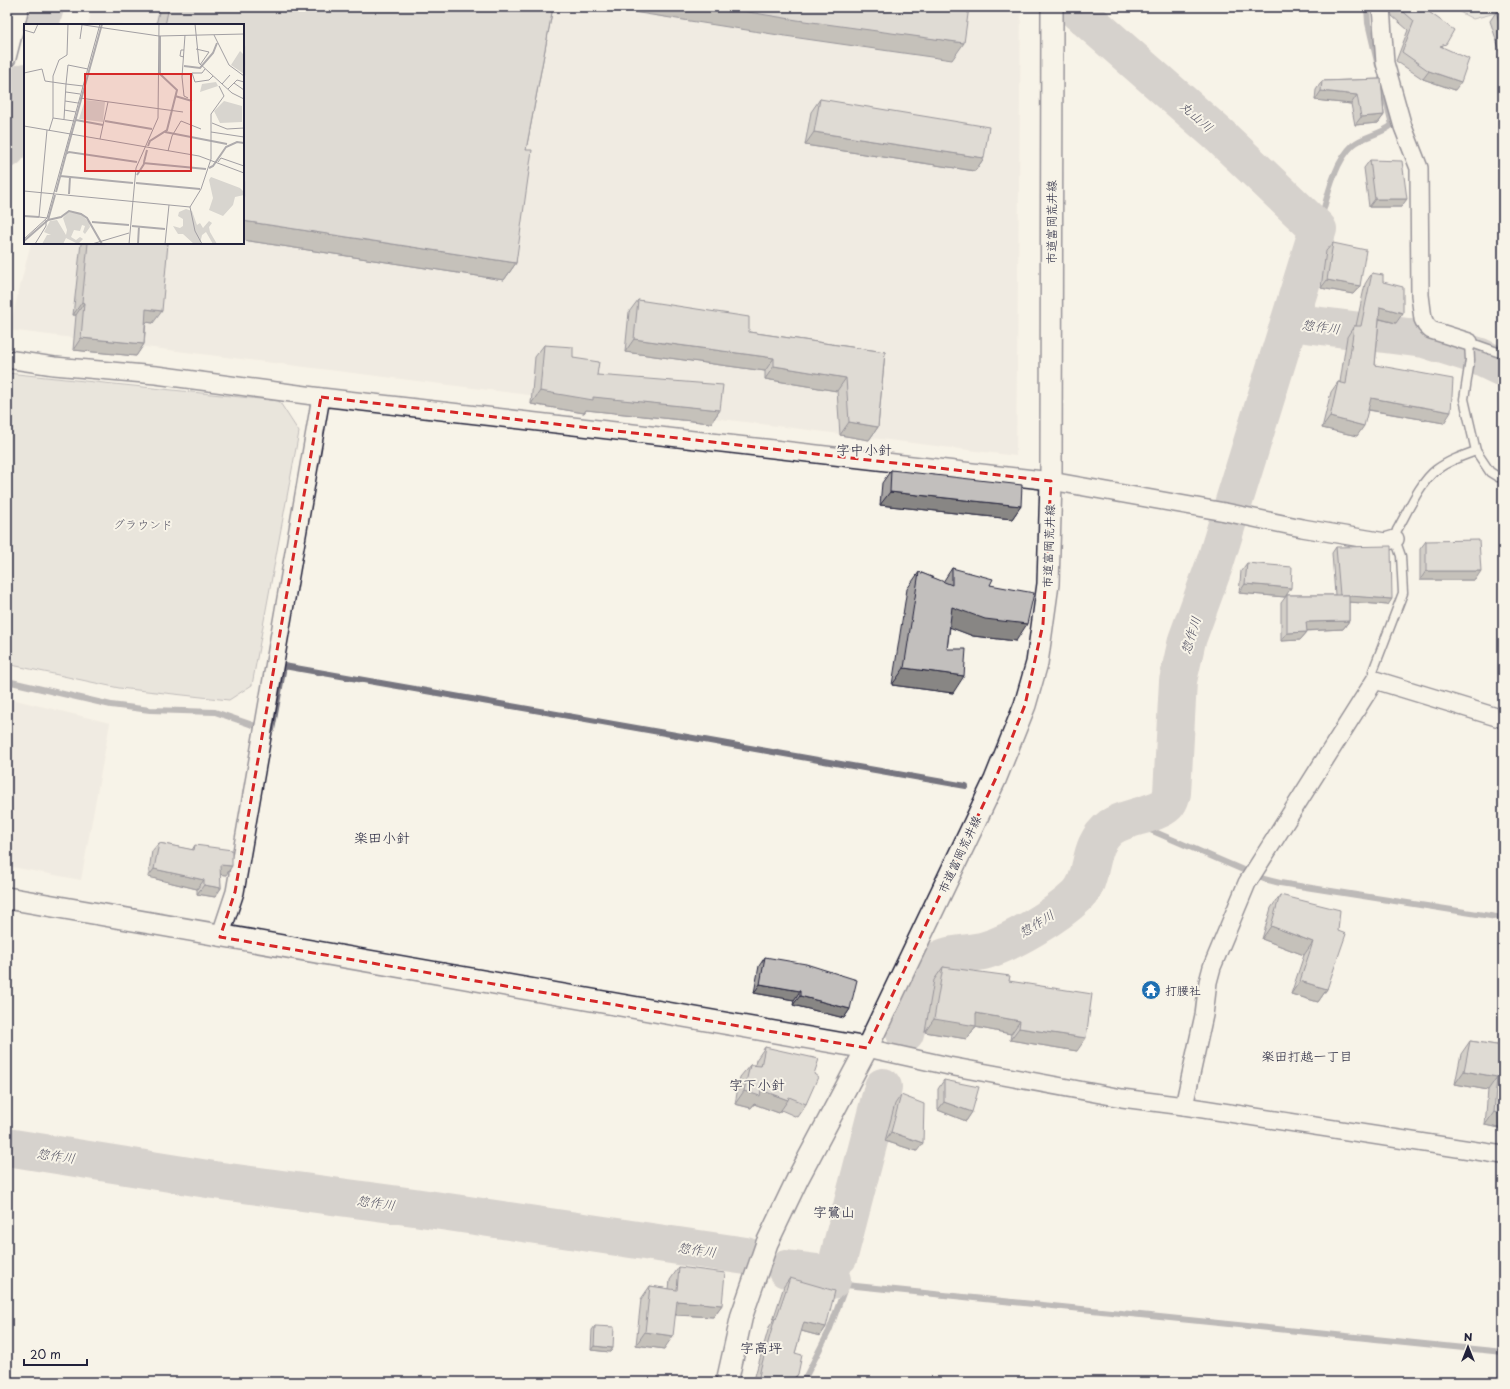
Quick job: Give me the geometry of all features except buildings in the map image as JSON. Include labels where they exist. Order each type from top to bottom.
[{"type":"street","points":[[8,52],[20,7]]},
{"type":"street","name":"市道富岡荒井線","points":[[727,1382],[742,1315],[766,1243],[798,1178],[867,1048],[995,780],[1025,705],[1037,664],[1048,584],[1050,481],[1052,7]]},
{"type":"street","points":[[1381,7],[1385,63],[1403,127],[1419,168],[1420,295],[1423,319],[1431,330],[1469,342]]},
{"type":"street","points":[[7,358],[54,366],[156,375],[321,397],[1050,481],[1225,512],[1302,528],[1385,542],[1395,540]]},
{"type":"street","points":[[220,937],[235,892],[321,397]]},
{"type":"street","points":[[1184,1106],[1204,1015],[1208,982],[1212,967],[1253,872],[1375,680],[1503,718]]},
{"type":"street","points":[[7,898],[220,937],[389,964],[867,1048],[949,1066],[1122,1098],[1184,1106],[1503,1155]]},
{"type":"lane","points":[[1503,354],[1469,342],[1470,360],[1464,399],[1476,451],[1490,472],[1498,477],[1503,476]]},
{"type":"lane","points":[[1375,680],[1373,671],[1404,593],[1401,556],[1395,540],[1397,530],[1428,478],[1454,459],[1476,451]]},
{"type":"highlighted area","points":[[321,397],[1051,481],[1043,624],[1025,705],[995,780],[867,1048],[220,937],[235,892]]},
{"type":"shaded area","points":[[92,7],[1021,7],[1016,456],[9,330],[31,244],[244,244],[244,24],[88,24]]},
{"type":"shaded area","points":[[7,698],[110,723],[81,880],[7,866]]},
{"type":"green space","points":[[1450,7],[1503,7],[1503,11],[1473,19]]},
{"type":"green space","name":"グラウンド","points":[[7,373],[279,401],[299,432],[252,685],[229,700],[119,688],[7,664]]},
{"type":"waterway","points":[[40,24],[45,7]]},
{"type":"waterway","name":"惣作川","points":[[905,1033],[920,985],[924,976],[936,962],[953,955],[980,952],[997,946],[1034,928],[1058,912],[1083,889],[1097,844],[1103,835],[1111,827],[1124,821],[1156,811],[1162,808],[1169,801],[1172,793],[1178,681],[1187,640],[1215,563],[1318,229],[1220,136],[1073,7]]},
{"type":"waterway","name":"丸山川","points":[[1367,7],[1368,23],[1378,66]]},
{"type":"waterway","name":"丸山川","points":[[1318,229],[1335,173],[1346,153],[1357,142],[1392,125],[1381,79]]},
{"type":"waterway","points":[[7,149],[24,86]]},
{"type":"waterway","name":"惣作川","points":[[1290,322],[1424,339],[1478,356],[1503,368]]},
{"type":"waterway","points":[[272,730],[284,666],[966,786]]},
{"type":"waterway","points":[[7,681],[111,705],[150,710],[215,712],[261,728]]},
{"type":"waterway","points":[[1148,829],[1264,879],[1280,883],[1503,918]]},
{"type":"waterway","name":"惣作川","points":[[839,1256],[883,1087]]},
{"type":"waterway","name":"惣作川","points":[[7,1147],[214,1180],[414,1207],[746,1256]]},
{"type":"waterway","name":"惣作川","points":[[786,1269],[817,1273],[832,1280]]},
{"type":"waterway","points":[[832,1280],[846,1285],[1503,1352]]},
{"type":"waterway","points":[[803,1382],[829,1331],[846,1285]]},
{"type":"place","name":"打腰社","points":[[1151,990]]},
{"type":"district","name":"字中小針","points":[[864,449]]},
{"type":"district","name":"楽田小針","points":[[382,837]]},
{"type":"district","name":"楽田打越一丁目","points":[[1307,1055]]},
{"type":"district","name":"字下小針","points":[[757,1084]]},
{"type":"district","name":"字鷺山","points":[[834,1211]]},
{"type":"district","name":"字高坪","points":[[761,1347]]}]
